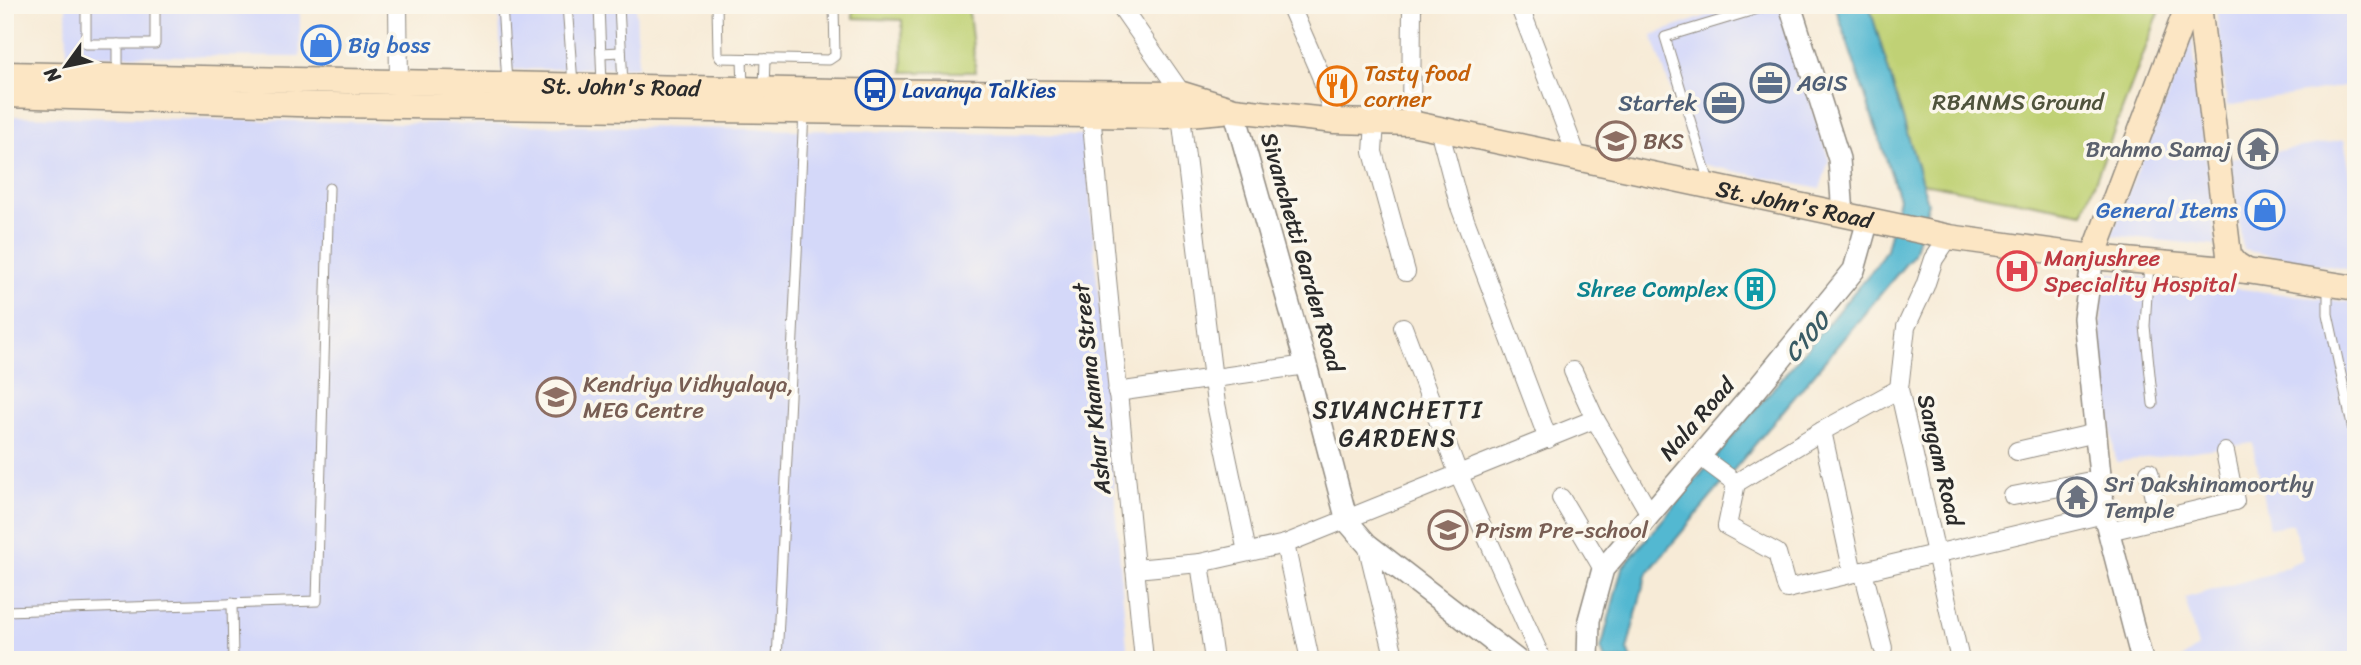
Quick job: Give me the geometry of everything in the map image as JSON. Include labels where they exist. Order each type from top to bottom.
[{"type":"main road","points":[[2093,257],[2188,5]]},
{"type":"main road","points":[[2199,5],[2229,255],[2246,271]]},
{"type":"main road","name":"St. John's Road","points":[[5,74],[753,89],[1234,110],[1335,121],[1411,123],[1949,237],[2093,257],[2246,271],[2356,288]]},
{"type":"main road","name":"St. John's Road","points":[[5,95],[331,105],[804,111],[1091,114],[1183,108]]},
{"type":"street","points":[[398,5],[399,82]]},
{"type":"street","points":[[1120,5],[1183,108],[1213,380],[1247,552]]},
{"type":"street","points":[[1290,5],[1321,76],[1335,121]]},
{"type":"street","points":[[1411,123],[1412,5]]},
{"type":"street","points":[[1519,5],[1578,159]]},
{"type":"street","points":[[1790,5],[1839,159],[1843,215]]},
{"type":"street","name":"Sivanchetti Garden Road","points":[[1234,110],[1347,521],[1367,544],[1517,660]]},
{"type":"street","name":"Ashur Khanna Street","points":[[1091,114],[1144,660]]},
{"type":"street","points":[[1376,123],[1373,152],[1406,272]]},
{"type":"street","points":[[1439,130],[1459,204],[1548,439]]},
{"type":"street","name":"Nala Road","points":[[1588,660],[1588,621],[1603,569],[1854,270],[1876,221]]},
{"type":"street","name":"Sangam Road","points":[[1949,237],[1934,259],[1926,286],[1906,327],[1899,390],[1936,553],[1956,659]]},
{"type":"street","points":[[2093,257],[2084,318],[2106,523],[2142,660]]},
{"type":"street","points":[[1402,327],[1458,473],[1542,660]]},
{"type":"street","points":[[1117,392],[1306,365]]},
{"type":"street","points":[[1573,372],[1595,419],[1650,514]]},
{"type":"street","points":[[1732,480],[1899,390]]},
{"type":"street","points":[[1135,569],[1200,563],[1284,544],[1347,521],[1458,473],[1595,419]]},
{"type":"street","points":[[1822,431],[1858,572],[1883,648]]},
{"type":"street","points":[[2018,452],[2096,433]]},
{"type":"street","points":[[1732,480],[1727,526],[1777,553],[1787,589],[1936,553],[2106,523],[2158,520],[2235,501],[2225,452]]},
{"type":"street","points":[[1709,463],[1732,480]]},
{"type":"street","points":[[2149,472],[2158,520]]},
{"type":"street","points":[[2013,496],[2101,480]]},
{"type":"street","points":[[1561,498],[1603,569]]},
{"type":"street","points":[[1284,544],[1310,660]]},
{"type":"street","points":[[1367,544],[1395,660]]},
{"type":"street","points":[[1200,563],[1214,660]]},
{"type":"lane","points":[[86,5],[86,44],[155,44],[155,5]]},
{"type":"lane","points":[[502,5],[507,85]]},
{"type":"lane","points":[[567,5],[573,86]]},
{"type":"lane","points":[[599,5],[601,52],[613,87]]},
{"type":"lane","points":[[613,87],[621,52],[619,5]]},
{"type":"lane","points":[[717,5],[720,58],[765,60],[832,60],[835,56],[834,5]]},
{"type":"lane","points":[[1711,187],[1665,37],[1771,5]]},
{"type":"lane","points":[[118,44],[118,75]]},
{"type":"lane","points":[[601,52],[621,52]]},
{"type":"lane","points":[[742,59],[753,89]]},
{"type":"lane","points":[[753,89],[765,60]]},
{"type":"lane","points":[[777,660],[804,111]]},
{"type":"lane","points":[[5,611],[317,601],[329,188]]},
{"type":"lane","points":[[2149,262],[2145,326],[2153,404]]},
{"type":"lane","points":[[2328,284],[2328,314],[2356,444]]},
{"type":"lane","points":[[232,603],[233,660]]},
{"type":"shaded area","points":[[66,5],[300,5],[300,57],[67,55]]},
{"type":"shaded area","points":[[499,5],[636,5],[638,67],[501,70]]},
{"type":"shaded area","points":[[1738,5],[1780,5],[1829,160],[1820,189],[1696,163],[1652,35]]},
{"type":"shaded area","points":[[2216,5],[2356,5],[2356,84],[2227,106]]},
{"type":"shaded area","points":[[2192,37],[2216,246],[2111,235]]},
{"type":"shaded area","name":"Kendriya Vidhyalaya, MEG Centre","points":[[5,116],[1085,135],[1128,660],[5,660]]},
{"type":"shaded area","points":[[2344,140],[2356,204],[2356,271],[2243,250],[2230,159]]},
{"type":"shaded area","points":[[2103,272],[2356,303],[2356,660],[2180,660],[2198,647],[2185,598],[2270,574],[2303,559],[2293,524],[2269,528],[2253,443],[2116,462],[2100,356]]},
{"type":"green space","points":[[853,5],[968,5],[976,72],[903,72],[902,20],[853,18]]},
{"type":"green space","name":"RBANMS Ground","points":[[1869,5],[2162,5],[2083,213],[1922,183]]},
{"type":"water","points":[[1835,5],[1869,5],[1928,203],[1914,254],[1646,575],[1627,650],[1632,660],[1605,660],[1601,649],[1622,568],[1876,266],[1886,249],[1899,198]]},
{"type":"place","name":"Big boss","points":[[321,45]]},
{"type":"place","name":"AGIS","points":[[1770,83]]},
{"type":"place","name":"Tasty food corner","points":[[1337,86]]},
{"type":"place","name":"Lavanya Talkies","points":[[875,90]]},
{"type":"place","name":"Startek","points":[[1724,103]]},
{"type":"place","name":"BKS","points":[[1616,141]]},
{"type":"place","name":"Brahmo Samaj","points":[[2258,149]]},
{"type":"place","name":"General Items","points":[[2265,210]]},
{"type":"place","name":"Manjushree Speciality Hospital","points":[[2017,271]]},
{"type":"place","name":"Shree Complex","points":[[1755,289]]},
{"type":"place","name":"Kendriya Vidhyalaya, MEG Centre","points":[[556,397]]},
{"type":"place","name":"Sri Dakshinamoorthy Temple","points":[[2077,497]]},
{"type":"place","name":"Prism Pre-school","points":[[1448,530]]},
{"type":"district","name":"SIVANCHETTI GARDENS","points":[[1398,424]]},
{"type":"water label","name":"C100","points":[[1807,337]]}]
